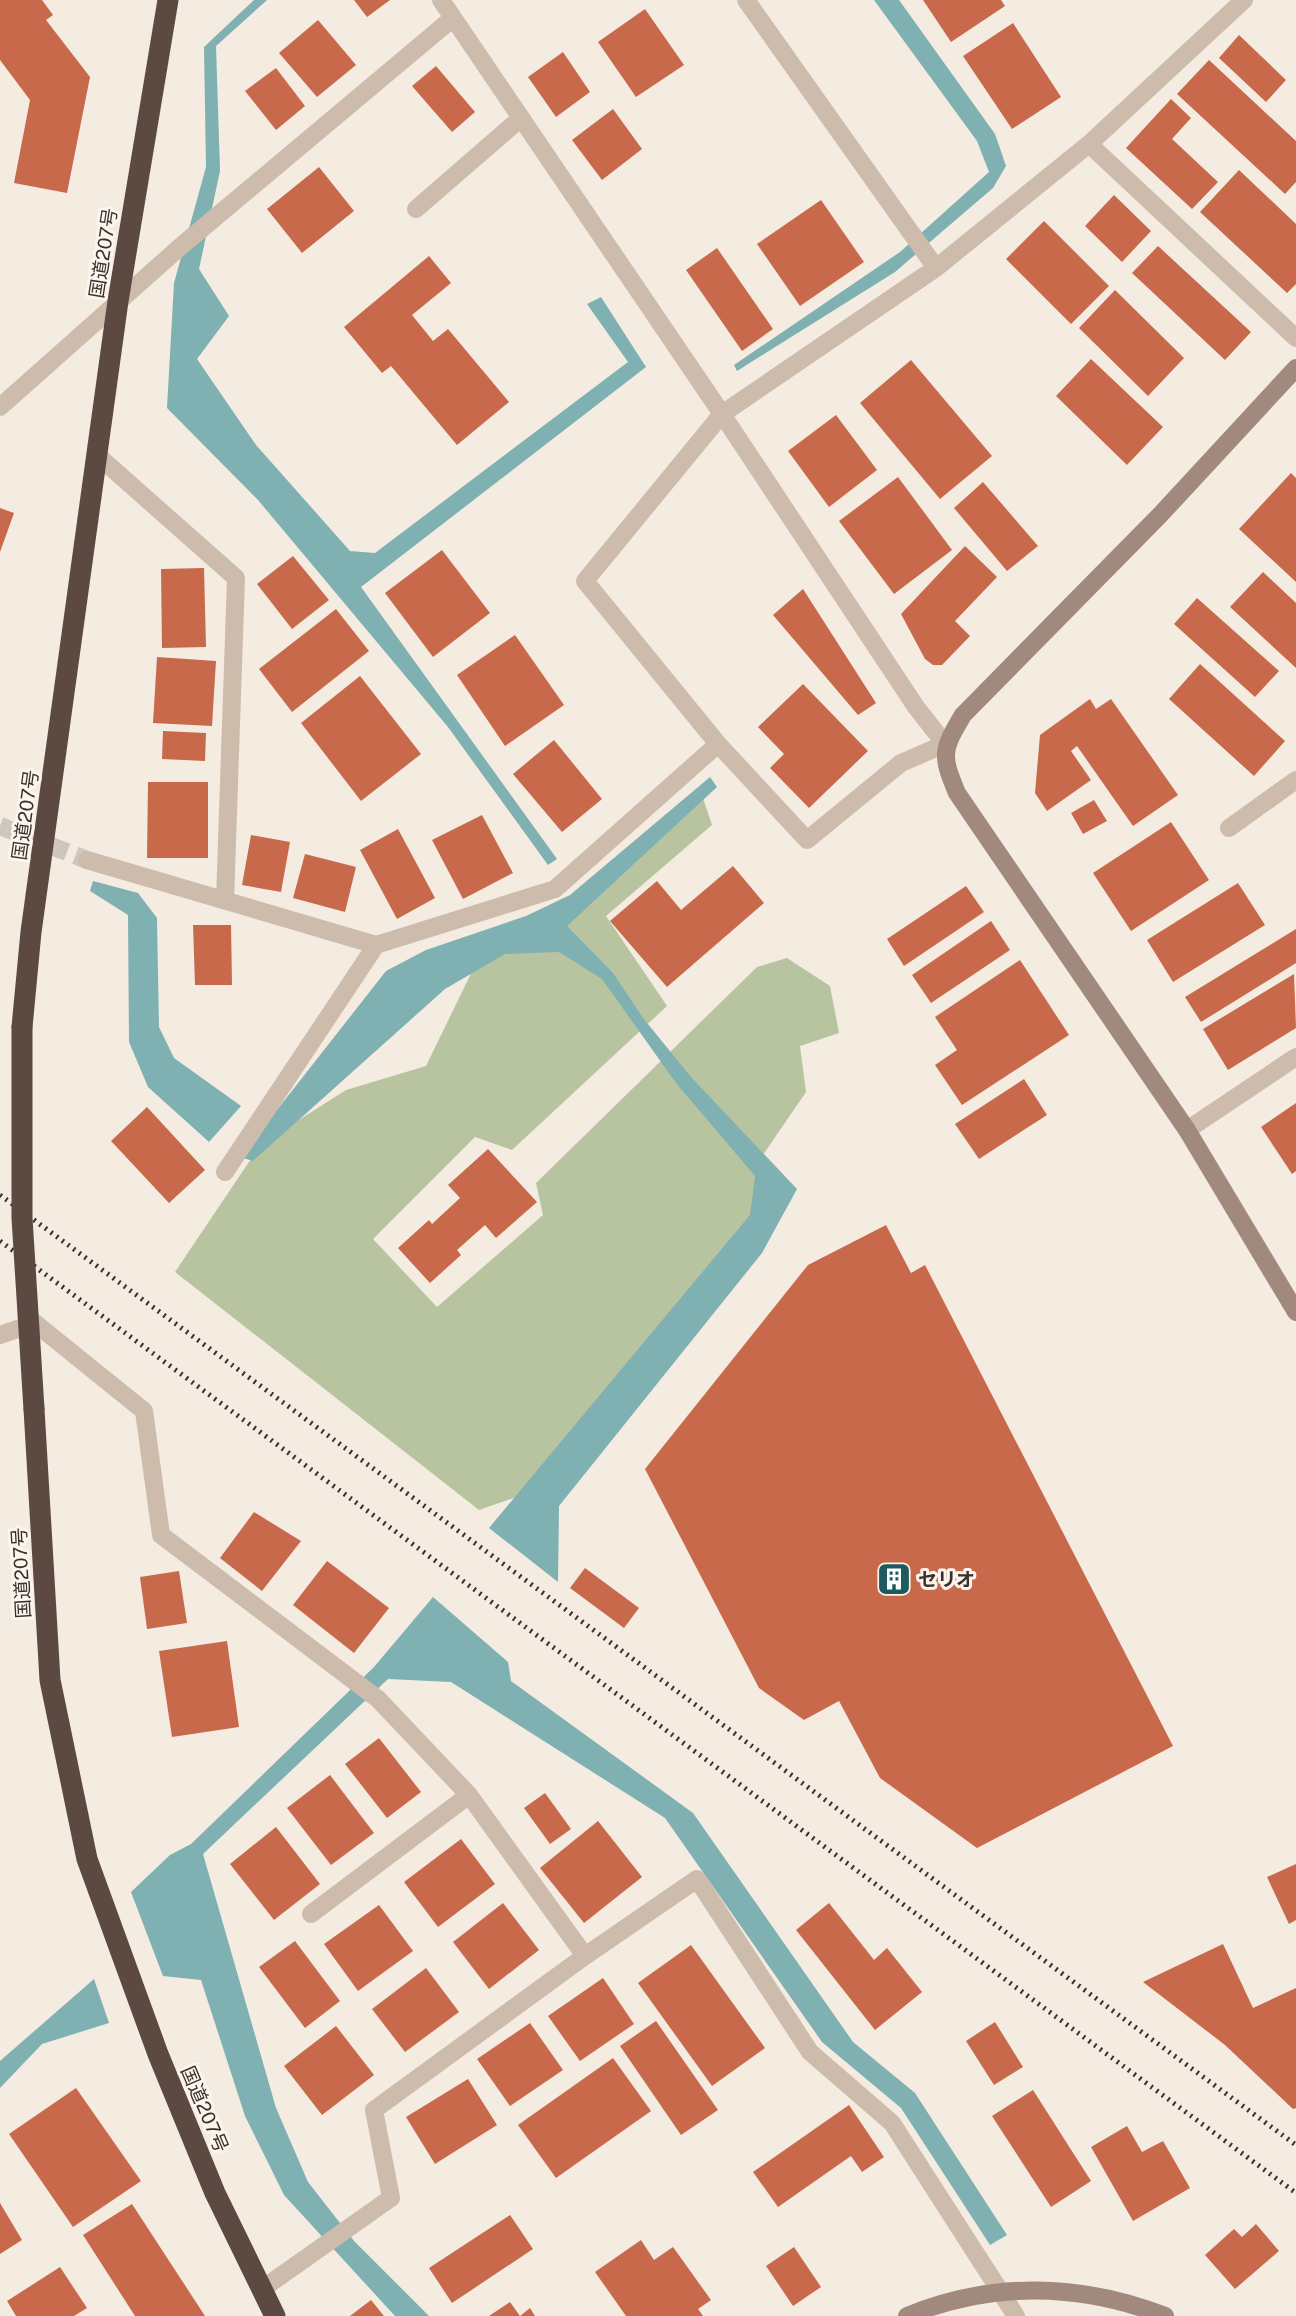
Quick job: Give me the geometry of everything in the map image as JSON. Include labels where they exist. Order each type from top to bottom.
[{"type":"highway","name":"国道207号","points":[[168,0],[118,301],[31,932],[22,1027],[22,1218],[50,1680],[87,1859],[158,2054],[215,2193],[275,2316]]},
{"type":"street","points":[[441,0],[722,414],[916,707],[946,744]]},
{"type":"street","points":[[946,744],[901,763],[807,840],[718,744],[585,581],[722,414],[936,268],[1089,144],[1244,0]]},
{"type":"street","points":[[754,3],[936,268]]},
{"type":"street","points":[[0,407],[180,247],[453,18]]},
{"type":"street","points":[[416,209],[521,118]]},
{"type":"street","points":[[1089,144],[1296,338]]},
{"type":"street","points":[[1293,375],[963,715],[946,744],[947,769],[957,793],[1187,1130],[1296,1312]]},
{"type":"street","points":[[97,455],[236,578],[225,900]]},
{"type":"street","points":[[87,860],[376,945],[555,889],[718,744]]},
{"type":"street","points":[[1230,828],[1296,780]]},
{"type":"street","points":[[225,1172],[376,945]]},
{"type":"street","points":[[1187,1130],[1296,1057]]},
{"type":"street","points":[[0,1335],[35,1323],[144,1411],[161,1535],[377,1699],[469,1795],[585,1956]]},
{"type":"street","points":[[312,1914],[469,1795]]},
{"type":"street","points":[[262,2289],[391,2198],[374,2110],[585,1956],[697,1880],[810,2052],[892,2123],[1017,2316]]},
{"type":"street","points":[[907,2316],[937,2304],[999,2291],[1044,2289],[1090,2294],[1132,2303],[1166,2316]]},
{"type":"green space","points":[[701,792],[712,825],[606,916],[667,1006],[512,1150],[475,1137],[373,1239],[437,1307],[543,1215],[536,1183],[757,967],[787,958],[830,986],[839,1033],[800,1046],[806,1092],[756,1165],[761,1225],[525,1494],[479,1510],[175,1272],[261,1144],[346,1090],[426,1066],[480,955],[559,914]]},
{"type":"water","points":[[254,0],[267,0],[216,46],[220,171],[199,269],[229,316],[197,359],[256,445],[350,551],[375,553],[628,362],[587,304],[601,297],[646,367],[361,587],[557,859],[548,865],[448,727],[258,500],[167,408],[174,283],[206,167],[204,47]]},
{"type":"water","points":[[874,0],[899,0],[995,134],[1006,166],[993,188],[895,272],[737,371],[734,365],[900,252],[989,172],[977,141]]},
{"type":"water","points":[[710,777],[717,787],[567,926],[613,973],[643,1018],[691,1077],[797,1189],[762,1253],[559,1506],[558,1582],[489,1528],[750,1215],[755,1176],[676,1083],[602,979],[559,952],[505,954],[445,989],[253,1161],[240,1157],[386,971],[426,950],[526,916],[570,895]]},
{"type":"water","points":[[93,881],[138,893],[157,918],[159,1027],[174,1058],[241,1106],[209,1142],[148,1087],[129,1042],[128,915],[90,891]]},
{"type":"water","points":[[433,1597],[508,1662],[511,1681],[693,1813],[853,2042],[915,2093],[1007,2235],[990,2245],[901,2108],[822,2042],[665,1818],[451,1682],[388,1679],[203,1854],[276,2108],[308,2182],[354,2241],[429,2316],[395,2316],[284,2195],[245,2116],[201,1980],[163,1976],[131,1892],[170,1855],[191,1844],[374,1667]]},
{"type":"water","points":[[94,1979],[109,2023],[42,2044],[0,2088],[0,2061]]},
{"type":"building","points":[[0,0],[42,0],[53,15],[46,20],[90,77],[67,193],[14,183],[30,100],[0,60]]},
{"type":"building","points":[[354,0],[390,0],[367,17]]},
{"type":"building","points":[[923,0],[1001,0],[1005,6],[951,42]]},
{"type":"building","points":[[645,9],[684,65],[636,97],[598,42]]},
{"type":"building","points":[[318,20],[356,65],[317,97],[279,53]]},
{"type":"building","points":[[1013,23],[1061,97],[1012,129],[963,56]]},
{"type":"building","points":[[1239,35],[1286,80],[1266,102],[1219,58]]},
{"type":"building","points":[[563,52],[590,92],[556,117],[528,77]]},
{"type":"building","points":[[1209,60],[1296,141],[1296,182],[1285,194],[1177,94]]},
{"type":"building","points":[[436,66],[475,112],[452,132],[412,86]]},
{"type":"building","points":[[276,68],[305,106],[276,130],[245,91]]},
{"type":"building","points":[[1171,99],[1191,118],[1172,139],[1218,182],[1192,209],[1126,148]]},
{"type":"building","points":[[613,109],[642,149],[602,180],[572,140]]},
{"type":"building","points":[[319,167],[354,211],[302,253],[267,209]]},
{"type":"building","points":[[1239,170],[1296,224],[1296,284],[1287,293],[1200,212]]},
{"type":"building","points":[[1114,195],[1151,231],[1122,262],[1085,226]]},
{"type":"building","points":[[821,200],[864,262],[800,306],[757,244]]},
{"type":"building","points":[[1044,221],[1109,286],[1071,324],[1006,259]]},
{"type":"building","points":[[1158,246],[1251,332],[1225,360],[1132,273]]},
{"type":"building","points":[[717,248],[773,329],[742,351],[686,270]]},
{"type":"building","points":[[429,256],[451,283],[412,315],[433,341],[448,329],[509,402],[457,445],[391,366],[382,373],[344,327]]},
{"type":"building","points":[[1115,290],[1184,358],[1148,396],[1079,328]]},
{"type":"building","points":[[1091,359],[1163,427],[1127,465],[1056,396]]},
{"type":"building","points":[[911,360],[992,456],[940,499],[860,403]]},
{"type":"building","points":[[836,415],[877,470],[829,507],[788,451]]},
{"type":"building","points":[[1291,473],[1296,478],[1296,582],[1239,529]]},
{"type":"building","points":[[898,477],[952,550],[894,594],[839,521]]},
{"type":"building","points":[[983,482],[1038,546],[1007,571],[954,508]]},
{"type":"building","points":[[0,508],[14,513],[0,552]]},
{"type":"building","points":[[965,546],[997,577],[955,621],[970,636],[942,665],[933,665],[925,659],[901,614]]},
{"type":"building","points":[[442,550],[490,613],[433,657],[385,593]]},
{"type":"building","points":[[293,556],[329,600],[292,629],[257,584]]},
{"type":"building","points":[[204,568],[206,647],[162,648],[161,569]]},
{"type":"building","points":[[1263,572],[1296,603],[1296,668],[1230,607]]},
{"type":"building","points":[[803,589],[876,703],[858,715],[773,615]]},
{"type":"building","points":[[1197,598],[1279,671],[1255,697],[1174,624]]},
{"type":"building","points":[[336,609],[369,651],[292,712],[259,669]]},
{"type":"building","points":[[515,635],[564,705],[505,746],[457,675]]},
{"type":"building","points":[[157,657],[216,661],[212,726],[153,723]]},
{"type":"building","points":[[1200,664],[1285,741],[1254,776],[1169,699]]},
{"type":"building","points":[[360,676],[421,754],[361,801],[301,723]]},
{"type":"building","points":[[803,684],[868,751],[809,808],[770,768],[784,754],[758,727]]},
{"type":"building","points":[[1090,699],[1096,709],[1111,699],[1178,795],[1133,826],[1077,746],[1071,751],[1091,780],[1047,811],[1035,793],[1040,735]]},
{"type":"building","points":[[163,731],[206,733],[205,761],[162,759]]},
{"type":"building","points":[[554,740],[602,799],[562,832],[513,774]]},
{"type":"building","points":[[148,782],[208,782],[208,858],[147,858]]},
{"type":"building","points":[[1094,800],[1107,821],[1083,834],[1071,813]]},
{"type":"building","points":[[482,815],[513,873],[463,899],[432,840]]},
{"type":"building","points":[[1171,822],[1209,880],[1131,931],[1093,873]]},
{"type":"building","points":[[398,829],[435,898],[397,919],[360,850]]},
{"type":"building","points":[[251,835],[290,842],[281,892],[242,885]]},
{"type":"building","points":[[305,854],[356,867],[345,912],[293,898]]},
{"type":"building","points":[[733,866],[764,903],[667,987],[610,921],[657,881],[681,910]]},
{"type":"building","points":[[1238,883],[1265,925],[1173,982],[1147,940]]},
{"type":"building","points":[[966,886],[984,912],[904,966],[887,939]]},
{"type":"building","points":[[991,921],[1010,950],[931,1003],[912,975]]},
{"type":"building","points":[[193,925],[231,925],[232,985],[195,985]]},
{"type":"building","points":[[1296,929],[1296,963],[1201,1022],[1185,997]]},
{"type":"building","points":[[1020,960],[1069,1035],[962,1105],[935,1065],[957,1050],[935,1017]]},
{"type":"building","points":[[1294,974],[1296,1028],[1228,1070],[1203,1029]]},
{"type":"building","points":[[1024,1079],[1047,1115],[979,1159],[955,1124]]},
{"type":"building","points":[[1296,1103],[1296,1171],[1292,1174],[1261,1127]]},
{"type":"building","points":[[147,1107],[205,1170],[169,1203],[111,1141]]},
{"type":"building","points":[[488,1149],[537,1202],[496,1238],[485,1225],[457,1250],[461,1255],[430,1283],[398,1248],[429,1220],[432,1224],[460,1198],[448,1185]]},
{"type":"building","name":"セリオ","points":[[886,1225],[911,1273],[925,1265],[1173,1746],[977,1848],[880,1778],[839,1701],[804,1720],[759,1688],[645,1469],[808,1265]]},
{"type":"building","points":[[254,1512],[301,1541],[262,1591],[220,1558]]},
{"type":"building","points":[[327,1561],[389,1608],[354,1653],[293,1605]]},
{"type":"building","points":[[585,1568],[639,1608],[624,1628],[570,1588]]},
{"type":"building","points":[[179,1571],[187,1623],[147,1629],[140,1577]]},
{"type":"building","points":[[227,1641],[239,1727],[172,1737],[159,1651]]},
{"type":"building","points":[[379,1738],[421,1792],[387,1818],[345,1764]]},
{"type":"building","points":[[330,1775],[374,1833],[331,1865],[287,1808]]},
{"type":"building","points":[[545,1793],[571,1829],[550,1844],[524,1808]]},
{"type":"building","points":[[598,1821],[642,1877],[584,1923],[540,1868]]},
{"type":"building","points":[[276,1827],[320,1884],[274,1920],[230,1864]]},
{"type":"building","points":[[461,1839],[495,1884],[438,1927],[404,1882]]},
{"type":"building","points":[[1296,1864],[1296,1920],[1289,1924],[1267,1877]]},
{"type":"building","points":[[503,1903],[539,1950],[489,1989],[453,1942]]},
{"type":"building","points":[[829,1903],[874,1960],[887,1948],[922,1992],[875,2030],[796,1930]]},
{"type":"building","points":[[379,1905],[413,1951],[358,1991],[324,1944]]},
{"type":"building","points":[[295,1941],[340,2001],[305,2028],[259,1967]]},
{"type":"building","points":[[1223,1944],[1253,2008],[1296,1988],[1296,2108],[1293,2109],[1225,2045],[1143,1982]]},
{"type":"building","points":[[691,1945],[765,2048],[712,2086],[638,1983]]},
{"type":"building","points":[[426,1968],[459,2012],[405,2052],[372,2009]]},
{"type":"building","points":[[603,1978],[634,2024],[580,2061],[548,2016]]},
{"type":"building","points":[[656,2021],[718,2110],[681,2135],[620,2046]]},
{"type":"building","points":[[995,2022],[1023,2067],[994,2085],[966,2041]]},
{"type":"building","points":[[530,2023],[563,2070],[510,2106],[477,2059]]},
{"type":"building","points":[[336,2026],[374,2075],[322,2115],[284,2066]]},
{"type":"building","points":[[613,2058],[651,2111],[556,2178],[518,2125]]},
{"type":"building","points":[[468,2079],[497,2125],[435,2164],[406,2117]]},
{"type":"building","points":[[76,2088],[141,2181],[73,2227],[9,2134]]},
{"type":"building","points":[[1033,2090],[1091,2181],[1051,2207],[992,2116]]},
{"type":"building","points":[[849,2105],[884,2157],[862,2172],[851,2156],[778,2207],[753,2172]]},
{"type":"building","points":[[1127,2126],[1142,2152],[1163,2141],[1190,2188],[1133,2221],[1091,2147]]},
{"type":"building","points":[[0,2203],[22,2240],[0,2254]]},
{"type":"building","points":[[132,2204],[205,2316],[135,2316],[83,2235]]},
{"type":"building","points":[[510,2215],[533,2249],[452,2303],[429,2268]]},
{"type":"building","points":[[1256,2224],[1279,2251],[1235,2289],[1205,2255],[1234,2229],[1242,2237]]},
{"type":"building","points":[[641,2240],[654,2260],[673,2247],[711,2300],[698,2309],[703,2316],[626,2316],[595,2272]]},
{"type":"building","points":[[794,2247],[821,2287],[793,2306],[766,2266]]},
{"type":"building","points":[[60,2267],[87,2308],[74,2316],[16,2316],[7,2301]]},
{"type":"building","points":[[371,2300],[384,2316],[350,2316]]},
{"type":"building","points":[[510,2302],[520,2316],[489,2316]]},
{"type":"building","points":[[530,2308],[535,2316],[520,2316]]},
{"type":"tunnel","points":[[0,826],[87,860]]},
{"type":"railway","points":[[0,1195],[1296,2145]]},
{"type":"railway","points":[[0,1241],[1296,2193]]},
{"type":"place","name":"セリオ","points":[[894,1579]]}]
